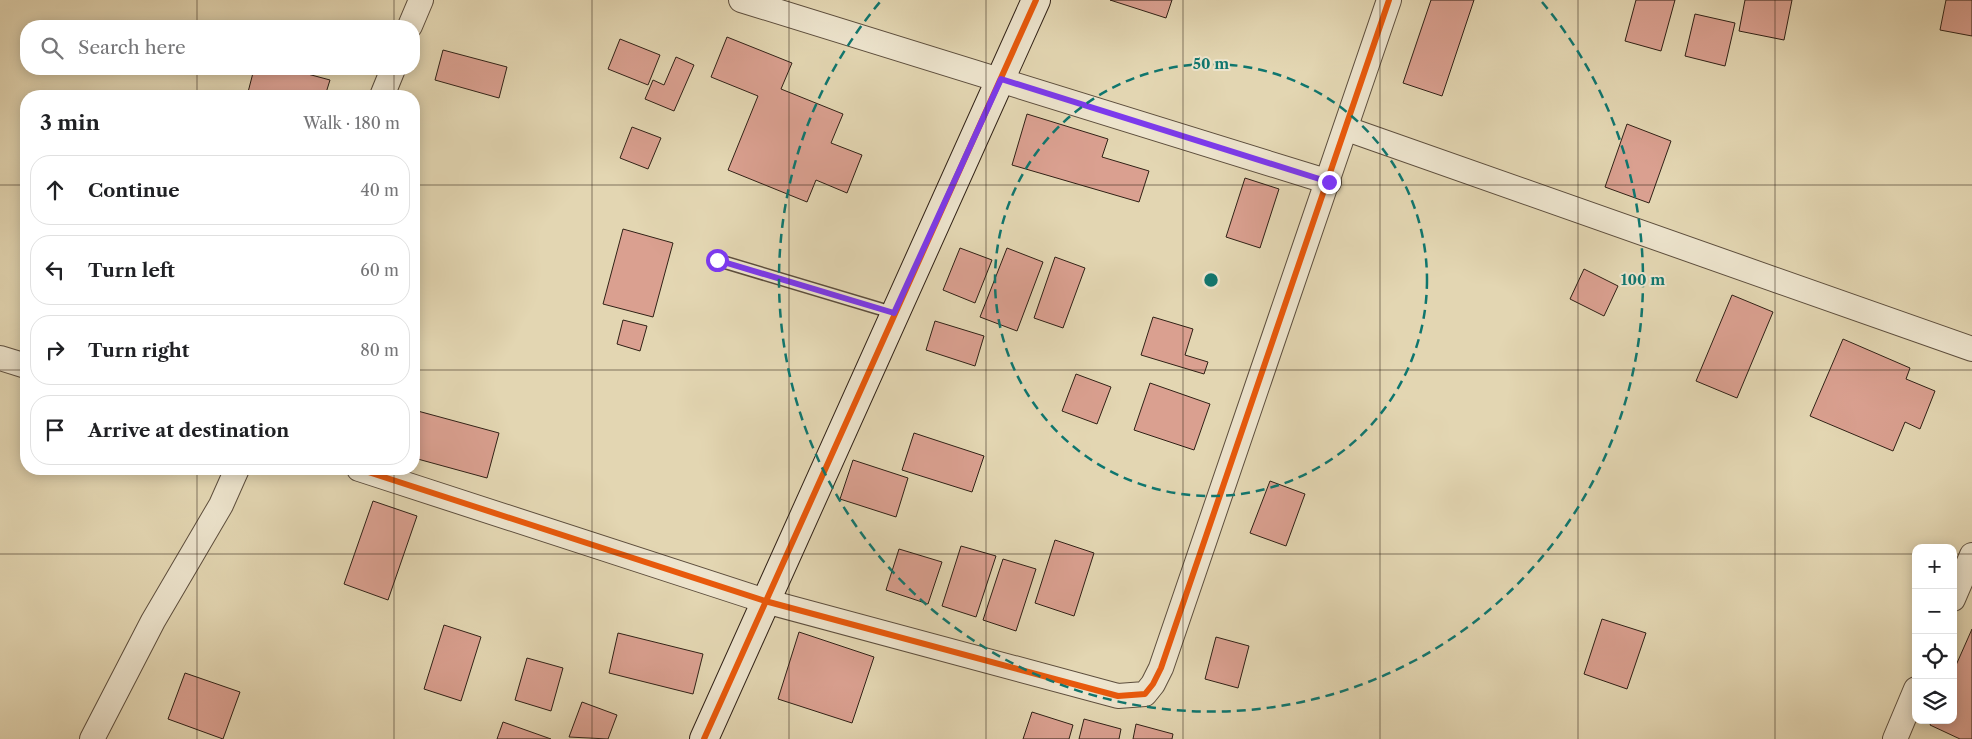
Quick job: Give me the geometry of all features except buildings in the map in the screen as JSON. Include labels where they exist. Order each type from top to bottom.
[{"type":"street","points":[[413,20],[421,0]]},
{"type":"street","points":[[741,0],[1329,182]]},
{"type":"street","points":[[704,739],[1036,0]]},
{"type":"street","points":[[377,475],[765,601],[1118,696],[1145,694],[1153,684],[1160,668],[1329,182],[1389,0]]},
{"type":"street","points":[[384,90],[391,75]]},
{"type":"street","points":[[1347,129],[1972,349]]},
{"type":"street","points":[[0,358],[20,364]]},
{"type":"street","points":[[92,739],[153,621],[221,504],[235,475]]},
{"type":"street","points":[[1957,590],[1972,554]]},
{"type":"street","points":[[1895,739],[1912,699]]},
{"type":"lane","points":[[717,260],[894,313]]},
{"type":"cycle path","points":[[704,739],[1036,0]]},
{"type":"cycle path","points":[[377,475],[765,601],[1118,696],[1145,694],[1153,684],[1161,668],[1389,0]]},
{"type":"route","points":[[717,260],[894,313],[1001,79],[1329,182]]}]
